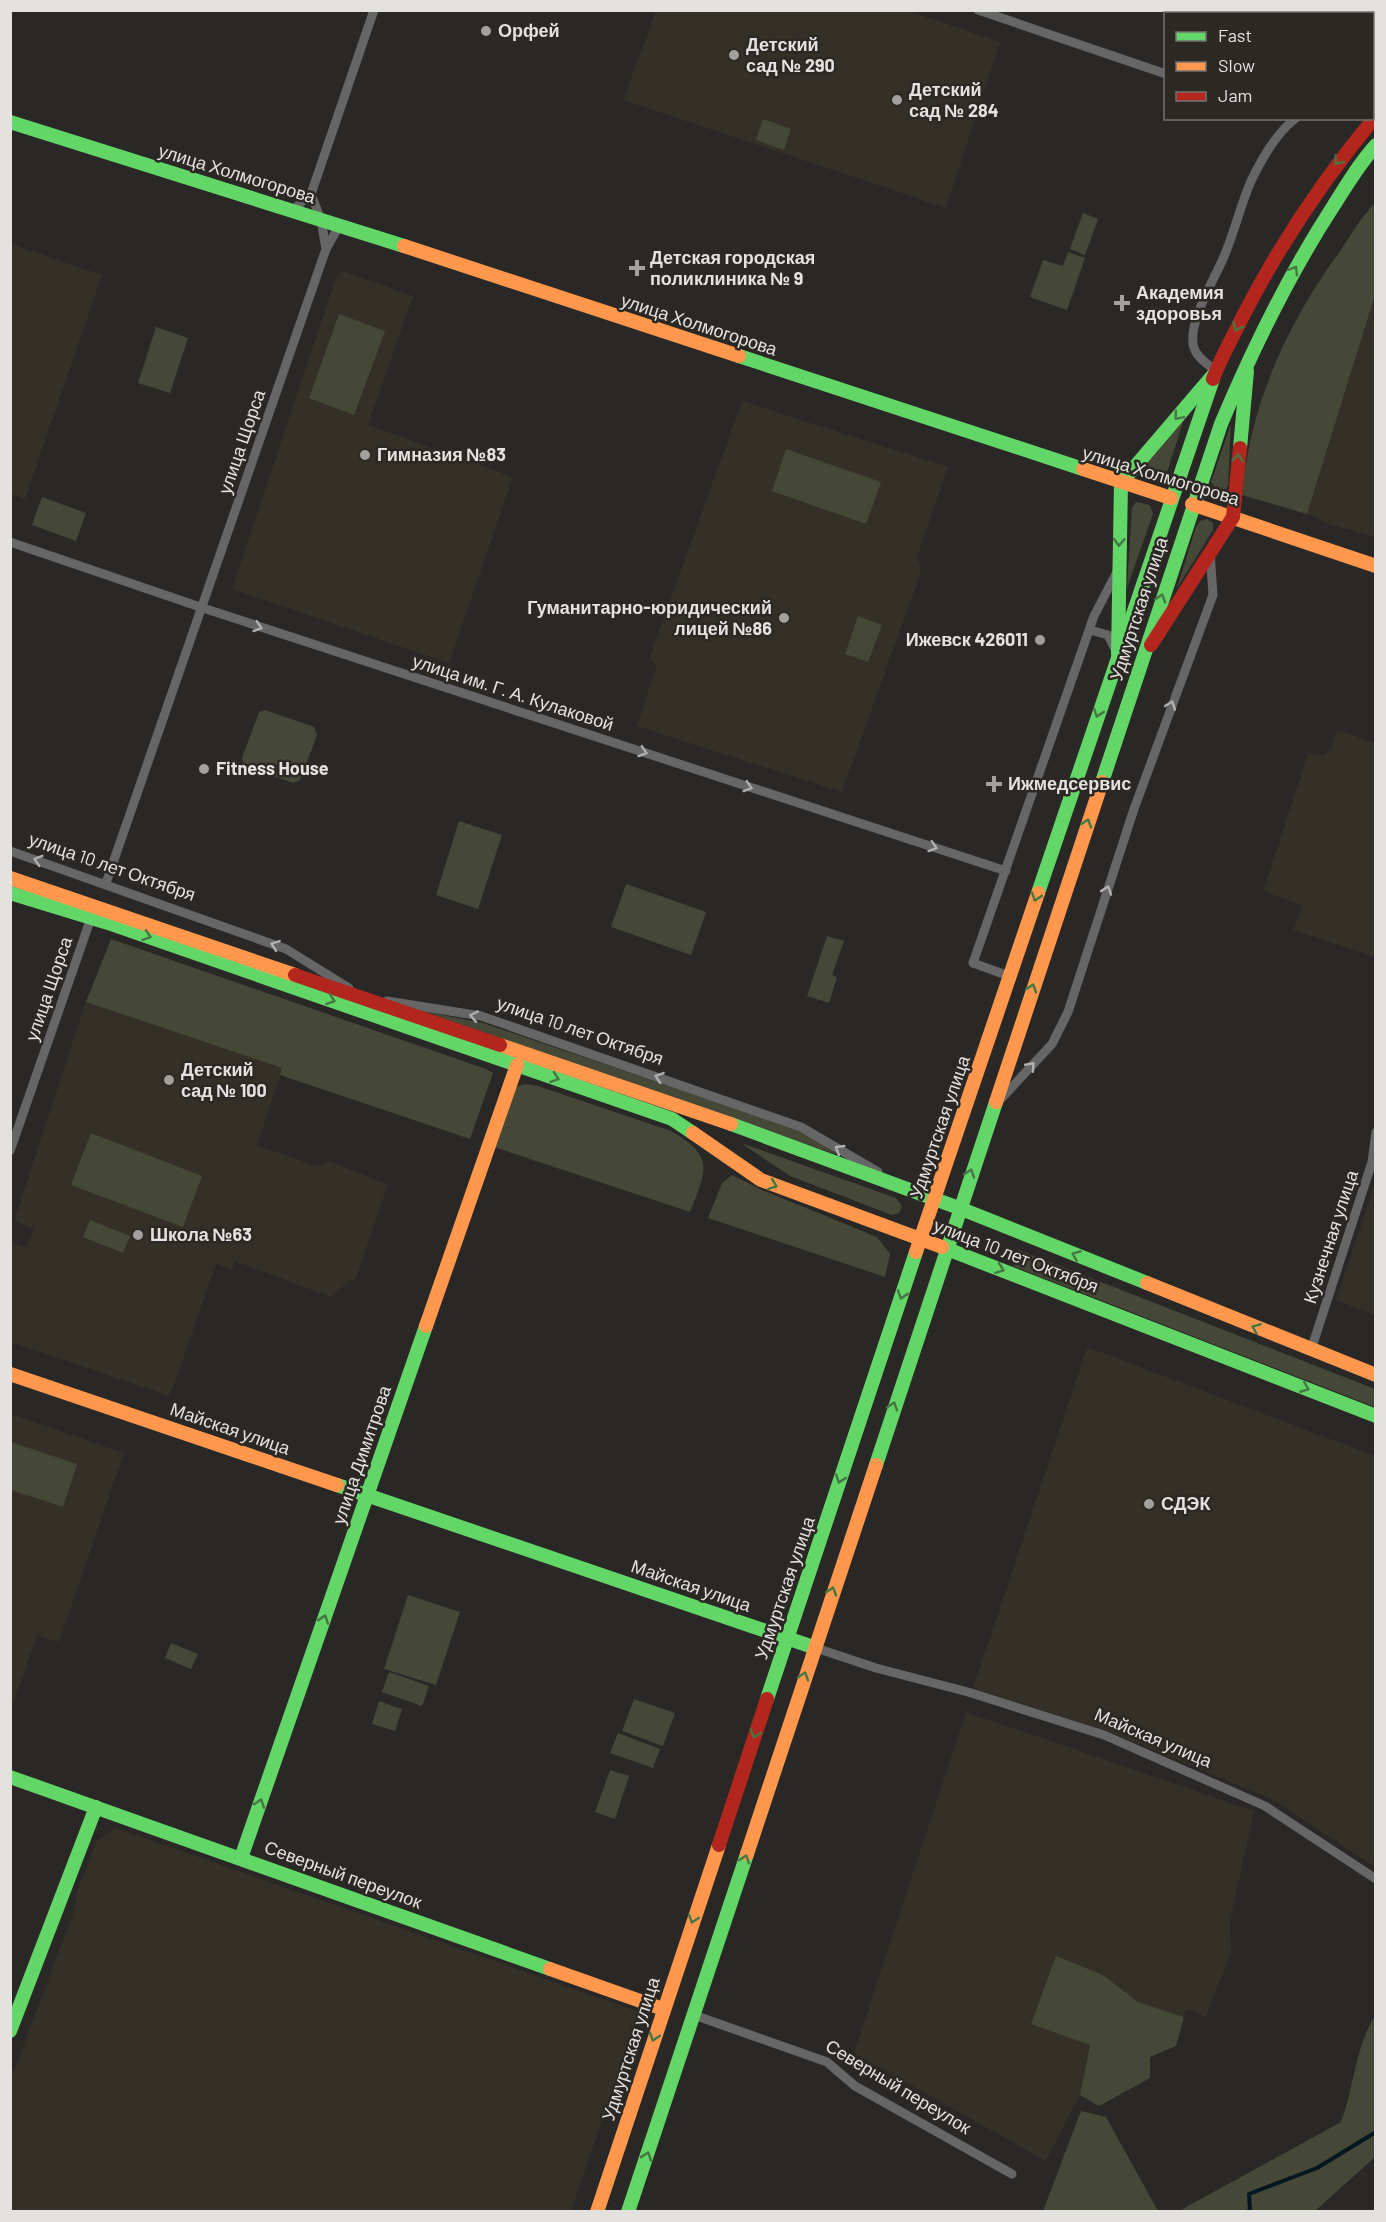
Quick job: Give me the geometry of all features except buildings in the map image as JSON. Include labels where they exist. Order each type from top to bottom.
[{"type":"main road","name":"Удмуртская улица","points":[[597,2211],[921,1239],[1216,371],[1282,243],[1325,178],[1373,120]]},
{"type":"main road","name":"улица Холмогорова","points":[[10,122],[293,210],[1121,483],[1233,517],[1376,566]]},
{"type":"main road","name":"Удмуртская улица","points":[[628,2211],[1192,504],[1248,359],[1286,284],[1329,211],[1376,145]]},
{"type":"main road","points":[[1140,662],[1233,517],[1248,359]]},
{"type":"main road","points":[[1118,656],[1121,483],[1216,371]]},
{"type":"main road","name":"улица 10 лет Октября","points":[[10,878],[93,912],[520,1058],[737,1126],[959,1208],[1376,1375]]},
{"type":"main road","name":"улица 10 лет Октября","points":[[10,893],[93,912],[362,996],[672,1119],[761,1180],[945,1248],[1376,1416]]},
{"type":"main road","name":"улица Димитрова","points":[[241,1858],[520,1058]]},
{"type":"main road","name":"Майская улица","points":[[10,1374],[813,1647]]},
{"type":"main road","points":[[767,1699],[776,1693],[783,1694],[790,1697],[794,1706]]},
{"type":"main road","name":"Северный переулок","points":[[10,1777],[663,2008]]},
{"type":"main road","points":[[10,2031],[96,1807]]},
{"type":"street","points":[[293,210],[311,194],[374,10]]},
{"type":"street","points":[[978,10],[1164,73]]},
{"type":"street","points":[[1216,371],[1194,348],[1193,333],[1213,277],[1225,256],[1251,181],[1282,129],[1293,120]]},
{"type":"street","name":"улица Щорса","points":[[106,883],[326,249],[321,220],[311,194]]},
{"type":"street","points":[[326,249],[339,226]]},
{"type":"street","name":"улица им. Г. А. Кулаковой","points":[[10,542],[202,608],[1006,871]]},
{"type":"street","name":"Удмуртская улица","points":[[992,1110],[1052,1044],[1065,1019],[1134,809],[1213,595],[1210,551]]},
{"type":"street","name":"Удмуртская улица","points":[[1010,976],[973,963],[1090,630],[1103,597],[1119,568]]},
{"type":"street","points":[[1090,630],[1108,635],[1118,656]]},
{"type":"street","name":"улица 10 лет Октября","points":[[10,851],[106,883],[286,949],[362,996],[481,1016],[801,1127],[908,1190]]},
{"type":"street","name":"улица Щорса","points":[[10,1151],[93,912]]},
{"type":"street","name":"Кузнечная улица","points":[[1311,1350],[1372,1162],[1376,1132]]},
{"type":"street","name":"Майская улица","points":[[813,1647],[876,1668],[968,1692],[1104,1735],[1265,1806],[1376,1879]]},
{"type":"street","name":"Северный переулок","points":[[694,2015],[827,2062],[855,2086],[1012,2174]]},
{"type":"shaded area","points":[[656,11],[908,11],[1000,42],[946,208],[623,100]]},
{"type":"shaded area","points":[[11,244],[102,275],[25,499],[11,494]]},
{"type":"shaded area","name":"Гимназия №83","points":[[343,271],[413,296],[368,425],[513,477],[449,663],[232,589],[337,275]]},
{"type":"shaded area","points":[[1375,295],[1375,537],[1329,524],[1307,514]]},
{"type":"shaded area","name":"Гуманитарно-юридический лицей №86","points":[[742,401],[948,467],[917,557],[921,572],[842,792],[637,726],[657,665],[649,659]]},
{"type":"shaded area","points":[[1337,730],[1375,743],[1375,957],[1293,930],[1303,905],[1263,891],[1308,754],[1324,755],[1332,746]]},
{"type":"shaded area","name":"Школа №63","points":[[86,1002],[283,1068],[257,1145],[318,1167],[328,1161],[388,1184],[355,1281],[350,1280],[331,1297],[235,1261],[232,1269],[216,1264],[170,1396],[11,1342],[11,1242],[27,1247],[34,1228],[14,1221]]},
{"type":"shaded area","points":[[1375,1184],[1375,1315],[1336,1300]]},
{"type":"shaded area","points":[[1087,1347],[1375,1456],[1375,1867],[1272,1799],[1105,1730],[973,1688]]},
{"type":"shaded area","points":[[11,1414],[124,1453],[59,1642],[37,1635],[11,1711]]},
{"type":"shaded area","points":[[966,1712],[1254,1811],[1230,1921],[1231,1953],[1206,2017],[1187,2009],[1184,2017],[1138,2002],[1103,1975],[1080,2095],[1046,2161],[854,2053]]},
{"type":"shaded area","points":[[116,1828],[639,2012],[571,2211],[11,2211],[11,2079],[74,1911],[77,1891],[97,1841]]},
{"type":"green space","points":[[763,119],[791,129],[784,150],[756,140]]},
{"type":"green space","points":[[1375,203],[1375,295],[1307,514],[1242,495],[1253,429],[1274,366],[1303,307],[1361,220]]},
{"type":"green space","points":[[1083,213],[1098,219],[1085,255],[1070,249]]},
{"type":"green space","points":[[1068,252],[1085,258],[1067,310],[1030,297],[1043,260],[1063,266]]},
{"type":"green space","points":[[339,314],[385,331],[354,415],[309,398]]},
{"type":"green space","points":[[156,327],[188,338],[170,393],[138,383]]},
{"type":"green space","points":[[1186,413],[1166,475],[1155,479],[1150,476],[1145,466]]},
{"type":"green space","points":[[1231,424],[1228,485],[1226,489],[1217,490],[1211,482]]},
{"type":"green space","points":[[786,449],[881,482],[866,524],[772,491]]},
{"type":"green space","points":[[42,497],[86,513],[76,541],[32,525]]},
{"type":"green space","points":[[1136,502],[1150,505],[1153,514],[1127,588],[1132,508]]},
{"type":"green space","points":[[1207,519],[1213,523],[1213,530],[1177,588],[1196,527],[1200,521]]},
{"type":"green space","points":[[858,616],[882,625],[868,662],[845,654]]},
{"type":"green space","points":[[265,710],[314,727],[317,735],[300,780],[293,783],[244,765],[242,758],[259,712]]},
{"type":"green space","points":[[459,821],[502,835],[478,909],[436,895]]},
{"type":"green space","points":[[626,884],[706,912],[691,955],[611,927]]},
{"type":"green space","points":[[827,936],[844,941],[832,975],[837,977],[829,1003],[807,996]]},
{"type":"green space","points":[[111,939],[486,1069],[493,1073],[470,1139],[280,1075],[282,1068],[86,1002]]},
{"type":"green space","points":[[422,1011],[483,1023],[808,1133],[838,1155]]},
{"type":"green space","points":[[525,1084],[538,1086],[671,1131],[685,1140],[701,1157],[703,1166],[703,1175],[690,1212],[494,1147],[514,1088]]},
{"type":"green space","points":[[91,1133],[202,1176],[183,1227],[71,1185]]},
{"type":"green space","points":[[741,1143],[896,1198],[902,1206],[899,1213],[892,1215],[790,1176]]},
{"type":"green space","points":[[732,1175],[762,1190],[877,1237],[890,1254],[885,1277],[708,1218],[722,1183]]},
{"type":"green space","points":[[90,1220],[130,1236],[123,1253],[83,1237]]},
{"type":"green space","points":[[1019,1250],[1375,1389],[1375,1407],[1013,1266]]},
{"type":"green space","points":[[11,1442],[77,1464],[63,1507],[11,1490]]},
{"type":"green space","points":[[408,1595],[460,1612],[436,1685],[384,1669]]},
{"type":"green space","points":[[171,1643],[198,1654],[191,1669],[165,1658]]},
{"type":"green space","points":[[389,1672],[429,1686],[422,1706],[382,1692]]},
{"type":"green space","points":[[634,1699],[675,1713],[663,1746],[622,1731]]},
{"type":"green space","points":[[379,1701],[402,1709],[395,1731],[372,1724]]},
{"type":"green space","points":[[618,1733],[660,1749],[653,1768],[610,1753]]},
{"type":"green space","points":[[610,1770],[629,1776],[615,1819],[595,1812]]},
{"type":"green space","points":[[1056,1956],[1103,1975],[1138,2002],[1184,2017],[1176,2046],[1150,2057],[1150,2078],[1099,2106],[1080,2095],[1090,2045],[1031,2024]]},
{"type":"green space","points":[[1375,2016],[1375,2157],[1315,2211],[1179,2211],[1341,2122],[1363,2041]]},
{"type":"green space","points":[[1081,2111],[1106,2117],[1158,2211],[1043,2211]]},
{"type":"waterway","points":[[1247,2212],[1250,2210],[1249,2194],[1317,2168],[1376,2132]]},
{"type":"traffic: fast","points":[[10,122],[404,246]]},
{"type":"traffic: fast","points":[[1102,782],[1221,424],[1233,396],[1302,258],[1349,182],[1376,145]]},
{"type":"traffic: fast","points":[[739,356],[1083,469]]},
{"type":"traffic: fast","points":[[1240,448],[1247,371]]},
{"type":"traffic: fast","points":[[1118,654],[1121,483],[1214,374]]},
{"type":"traffic: fast","points":[[1038,893],[1213,379]]},
{"type":"traffic: fast","points":[[10,893],[108,923],[672,1119],[693,1133]]},
{"type":"traffic: fast","points":[[876,1465],[996,1102]]},
{"type":"traffic: fast","points":[[731,1124],[959,1208],[1147,1283]]},
{"type":"traffic: fast","points":[[942,1247],[1376,1416]]},
{"type":"traffic: fast","points":[[767,1699],[916,1252]]},
{"type":"traffic: fast","points":[[241,1858],[426,1326]]},
{"type":"traffic: fast","points":[[337,1485],[813,1647]]},
{"type":"traffic: fast","points":[[10,1777],[550,1969]]},
{"type":"traffic: fast","points":[[10,2031],[96,1807]]},
{"type":"traffic: fast","points":[[628,2212],[747,1854]]},
{"type":"traffic: slow","points":[[404,246],[739,356]]},
{"type":"traffic: slow","points":[[1083,469],[1171,498]]},
{"type":"traffic: slow","points":[[1192,504],[1376,566]]},
{"type":"traffic: slow","points":[[996,1102],[1102,782]]},
{"type":"traffic: slow","points":[[10,878],[295,975]]},
{"type":"traffic: slow","points":[[916,1252],[1038,893]]},
{"type":"traffic: slow","points":[[500,1045],[731,1124]]},
{"type":"traffic: slow","points":[[426,1326],[517,1065]]},
{"type":"traffic: slow","points":[[693,1133],[761,1180],[942,1247]]},
{"type":"traffic: slow","points":[[1147,1283],[1376,1375]]},
{"type":"traffic: slow","points":[[10,1374],[337,1485]]},
{"type":"traffic: slow","points":[[747,1854],[876,1465]]},
{"type":"traffic: slow","points":[[597,2212],[719,1845]]},
{"type":"traffic: slow","points":[[550,1969],[663,2009]]},
{"type":"traffic: jam","points":[[1213,379],[1257,289],[1288,237],[1338,163],[1373,120]]},
{"type":"traffic: jam","points":[[1151,645],[1233,517],[1240,448]]},
{"type":"traffic: jam","points":[[295,975],[500,1045]]},
{"type":"traffic: jam","points":[[719,1845],[767,1699]]},
{"type":"place","name":"Орфей","points":[[486,31]]},
{"type":"place","name":"Детский сад № 290","points":[[734,55]]},
{"type":"place","name":"Детский сад № 284","points":[[897,100]]},
{"type":"place","name":"Детская городская поликлиника № 9","points":[[637,268]]},
{"type":"place","name":"Академия здоровья","points":[[1122,303]]},
{"type":"place","name":"Гимназия №83","points":[[365,455]]},
{"type":"place","name":"Гуманитарно-юридический лицей №86","points":[[784,618]]},
{"type":"place","name":"Ижевск 426011","points":[[1040,640]]},
{"type":"place","name":"Fitness House","points":[[204,769]]},
{"type":"place","name":"Ижмедсервис","points":[[994,784]]},
{"type":"place","name":"Детский сад № 100","points":[[169,1080]]},
{"type":"place","name":"Школа №63","points":[[138,1235]]},
{"type":"place","name":"СДЭК","points":[[1149,1504]]}]
